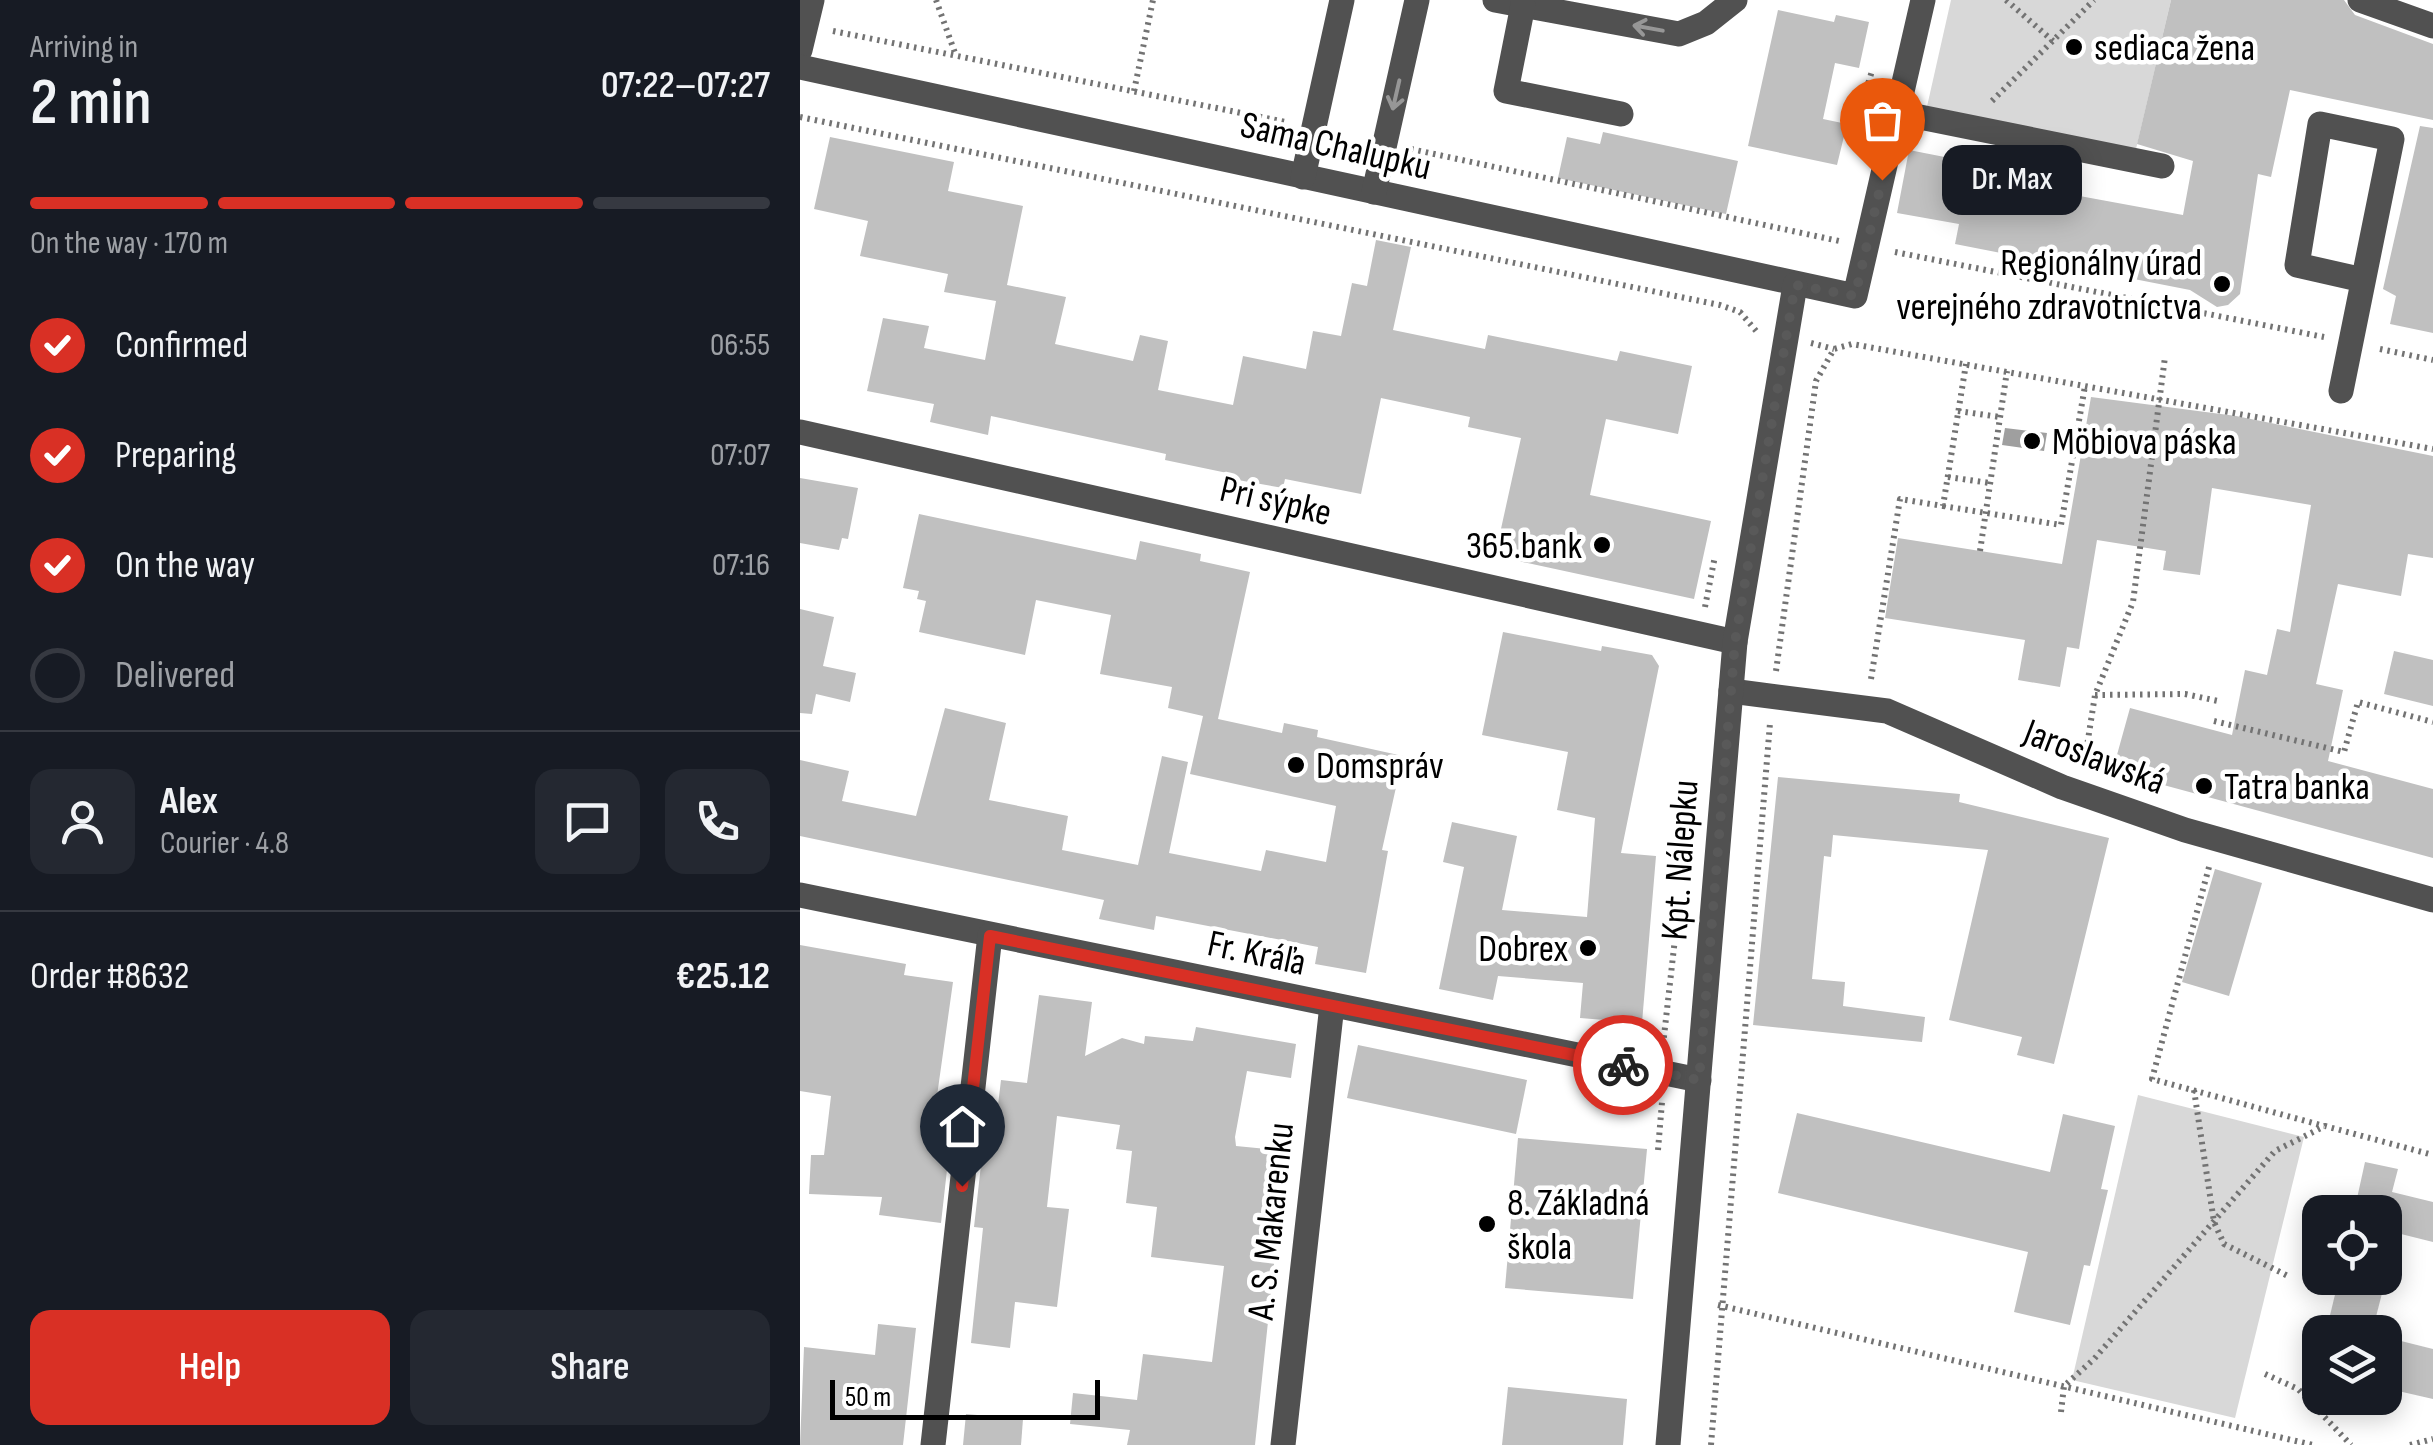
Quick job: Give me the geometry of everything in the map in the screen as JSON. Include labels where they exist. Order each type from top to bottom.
[{"type":"street","points":[[803,38],[812,0]]},
{"type":"street","points":[[1303,176],[1342,0]]},
{"type":"street","points":[[1374,192],[1417,0]]},
{"type":"street","points":[[1494,0],[1679,34],[1706,23],[1735,0]]},
{"type":"street","points":[[1865,247],[1900,113],[1923,0]]},
{"type":"street","points":[[2360,0],[2433,26]]},
{"type":"street","points":[[1523,5],[1506,91],[1621,114]]},
{"type":"street","name":"Sama Chalupku","points":[[800,66],[1855,296],[1865,247]]},
{"type":"street","points":[[1900,113],[2162,166]]},
{"type":"street","points":[[2340,391],[2350,342],[2363,280],[2392,139],[2320,124],[2296,265],[2363,280]]},
{"type":"street","name":"Kpt. Nálepku","points":[[1668,1445],[1735,642],[1795,285]]},
{"type":"street","name":"Pri sýpke","points":[[800,432],[1735,642]]},
{"type":"street","name":"Jaroslawská","points":[[1731,691],[1887,711],[2062,786],[2217,839],[2433,900]]},
{"type":"street","name":"Fr. Kráľa","points":[[800,895],[1699,1080]]},
{"type":"street","points":[[933,1445],[990,936]]},
{"type":"street","name":"A. S. Makarenku","points":[[1283,1445],[1332,1005]]},
{"type":"path","points":[[936,0],[954,53]]},
{"type":"path","points":[[1134,91],[1152,0]]},
{"type":"path","points":[[2006,0],[2052,41]]},
{"type":"path","points":[[1966,126],[2094,0]]},
{"type":"path","points":[[841,18],[851,34]]},
{"type":"path","points":[[803,38],[851,34],[1313,128]]},
{"type":"path","points":[[1854,126],[1877,55]]},
{"type":"path","points":[[800,117],[1720,305]]},
{"type":"path","points":[[1385,143],[1865,247],[2433,360]]},
{"type":"path","points":[[1711,1445],[1772,698],[1816,381],[1823,361],[1834,349],[1852,344],[2433,449]]},
{"type":"path","points":[[2082,778],[2094,695],[2134,602],[2165,357]]},
{"type":"path","points":[[1943,506],[1966,364]]},
{"type":"path","points":[[1980,551],[2006,372]]},
{"type":"path","points":[[1866,710],[1900,499],[2061,526],[2085,386]]},
{"type":"path","points":[[1958,411],[2000,417]]},
{"type":"path","points":[[1948,476],[1990,483]]},
{"type":"path","points":[[2094,695],[2185,694],[2218,701]]},
{"type":"path","points":[[2214,721],[2344,752],[2358,702],[2433,722]]},
{"type":"path","points":[[2217,839],[2152,1079],[2433,1156]]},
{"type":"path","points":[[2194,1090],[2214,1222],[2224,1244],[2290,1278]]},
{"type":"path","points":[[2061,1412],[2064,1386],[2094,1359],[2275,1151],[2325,1126]]},
{"type":"path","points":[[1680,1299],[1720,1305],[2314,1445]]},
{"type":"path","points":[[2265,1374],[2298,1389],[2350,1445]]},
{"type":"path","points":[[2410,1445],[2433,1440]]},
{"type":"shaded area","points":[[1951,0],[2171,0],[2136,149],[1926,111]]},
{"type":"shaded area","points":[[2005,428],[2047,433],[2044,451],[2002,445]]},
{"type":"shaded area","points":[[2138,1095],[2304,1137],[2235,1418],[2072,1380]]},
{"type":"building","points":[[2171,0],[2344,0],[2355,15],[2433,44],[2433,120],[2290,90],[2271,177],[2258,174],[2240,294],[2228,305],[2217,307],[2190,290],[1955,244],[1959,224],[1897,213],[1909,150],[1970,162],[1973,146],[2032,157],[2025,186],[2183,215],[2193,161],[2137,144]]},
{"type":"building","points":[[1778,10],[1834,22],[1836,15],[1869,22],[1859,68],[1835,63],[1823,119],[1847,124],[1837,165],[1748,146]]},
{"type":"building","points":[[2420,126],[2433,128],[2433,333],[2390,324],[2396,296],[2383,289]]},
{"type":"building","points":[[1603,132],[1738,161],[1726,214],[1558,178],[1567,137],[1600,144]]},
{"type":"building","points":[[830,137],[954,162],[948,191],[1023,206],[1007,285],[1066,297],[1055,344],[1133,361],[1140,335],[1168,341],[1158,390],[1233,405],[1243,356],[1306,369],[1313,331],[1341,336],[1352,283],[1367,286],[1376,240],[1411,247],[1393,330],[1485,349],[1488,335],[1617,361],[1620,351],[1692,366],[1678,434],[1606,419],[1590,495],[1711,521],[1694,599],[1495,556],[1521,438],[1468,427],[1470,417],[1381,398],[1361,494],[1285,479],[1283,488],[1232,479],[1232,474],[1165,460],[1166,454],[991,416],[988,435],[930,422],[934,404],[867,391],[883,318],[929,326],[924,348],[985,360],[996,301],[944,292],[948,274],[860,256],[868,221],[814,209]]},
{"type":"building","points":[[2091,397],[2236,416],[2433,456],[2433,558],[2408,554],[2401,596],[2338,584],[2316,684],[2343,690],[2328,761],[2433,789],[2433,858],[2123,774],[2115,762],[2130,708],[2232,735],[2245,670],[2267,675],[2277,629],[2290,632],[2311,505],[2212,488],[2200,575],[2163,570],[2166,551],[2097,540],[2079,649],[2067,647],[2060,687],[2018,680],[2025,640],[1885,618],[1898,538],[2062,564]]},
{"type":"building","points":[[800,478],[858,488],[848,539],[842,538],[839,550],[800,543]]},
{"type":"building","points":[[919,514],[1136,560],[1140,541],[1201,554],[1200,561],[1250,572],[1218,719],[1282,733],[1284,723],[1318,730],[1317,737],[1403,756],[1382,850],[1388,851],[1366,973],[1315,964],[1318,947],[1156,916],[1154,930],[1099,919],[1104,900],[800,836],[800,760],[849,771],[842,801],[916,816],[945,708],[1006,723],[989,800],[1068,816],[1062,850],[1138,865],[1162,756],[1188,762],[1169,853],[1261,871],[1266,850],[1326,862],[1336,806],[1190,774],[1203,716],[1168,708],[1172,687],[1100,674],[1111,615],[1036,600],[1025,655],[919,632],[926,601],[917,599],[919,591],[903,588]]},
{"type":"building","points":[[800,609],[834,617],[823,666],[856,673],[850,702],[816,694],[812,714],[800,713]]},
{"type":"building","points":[[1503,632],[1601,651],[1602,646],[1652,655],[1659,666],[1621,853],[1656,856],[1642,1023],[1580,1018],[1583,983],[1498,976],[1493,1000],[1439,989],[1464,867],[1443,862],[1452,822],[1517,836],[1502,910],[1587,917],[1595,818],[1557,810],[1568,752],[1482,735]]},
{"type":"building","points":[[2394,651],[2433,660],[2433,706],[2384,694]]},
{"type":"building","points":[[1778,777],[1960,794],[1959,802],[2109,838],[2054,1064],[2017,1055],[2022,1037],[1949,1020],[1988,850],[1833,835],[1831,857],[1824,856],[1812,979],[1845,982],[1843,1006],[1925,1017],[1922,1042],[1753,1025]]},
{"type":"building","points":[[2215,869],[2262,883],[2229,996],[2182,982]]},
{"type":"building","points":[[800,945],[906,964],[904,975],[953,982],[937,1096],[955,1099],[941,1223],[879,1215],[882,1197],[809,1194],[811,1155],[824,1155],[831,1096],[800,1091]]},
{"type":"building","points":[[1039,995],[1092,1002],[1085,1056],[1122,1038],[1144,1044],[1145,1036],[1193,1041],[1196,1027],[1296,1044],[1291,1078],[1247,1071],[1235,1137],[1236,1146],[1286,1151],[1255,1445],[1127,1445],[1130,1430],[1070,1424],[1073,1393],[1137,1400],[1143,1354],[1212,1362],[1224,1266],[1151,1257],[1157,1207],[1126,1203],[1132,1151],[1116,1149],[1120,1125],[1057,1116],[1047,1207],[1069,1209],[1057,1307],[1015,1302],[1010,1348],[971,1343],[983,1228],[974,1227],[988,1103],[998,1105],[1001,1080],[1027,1083]]},
{"type":"building","points":[[1358,1045],[1527,1080],[1516,1134],[1347,1098]]},
{"type":"building","points":[[1797,1113],[2050,1172],[2063,1114],[2115,1126],[2101,1189],[2108,1190],[2090,1266],[2084,1265],[2070,1325],[2014,1312],[2028,1252],[1778,1193]]},
{"type":"building","points":[[1518,1138],[1647,1149],[1633,1299],[1505,1288]]},
{"type":"building","points":[[2365,1162],[2398,1169],[2392,1192],[2433,1202],[2433,1242],[2402,1234],[2402,1195],[2358,1195]]},
{"type":"building","points":[[2335,1295],[2382,1295],[2376,1315],[2330,1315]]},
{"type":"building","points":[[878,1324],[916,1328],[903,1445],[800,1445],[804,1347],[875,1355]]},
{"type":"building","points":[[2402,1341],[2433,1349],[2433,1399],[2402,1392]]},
{"type":"building","points":[[1508,1387],[1627,1399],[1623,1445],[1502,1445]]},
{"type":"building","points":[[966,1414],[1023,1419],[1021,1445],[963,1445]]},
{"type":"way so far","points":[[1623,1065],[1699,1080],[1735,642],[1795,285],[1855,296],[1882,180]]},
{"type":"place","name":"sediaca žena","points":[[2074,47]]},
{"type":"place","name":"Dr. Max","points":[[1882,180]]},
{"type":"place","name":"Regionálny úrad verejného zdravotníctva","points":[[2222,284]]},
{"type":"place","name":"Möbiova páska","points":[[2032,441]]},
{"type":"place","name":"365.bank","points":[[1602,545]]},
{"type":"place","name":"Domspráv","points":[[1296,765]]},
{"type":"place","name":"Tatra banka","points":[[2204,786]]},
{"type":"place","name":"Dobrex","points":[[1588,948]]},
{"type":"place","name":"8. Základná škola","points":[[1487,1224]]},
{"type":"route","points":[[962,1186],[990,936],[1623,1065]]}]
